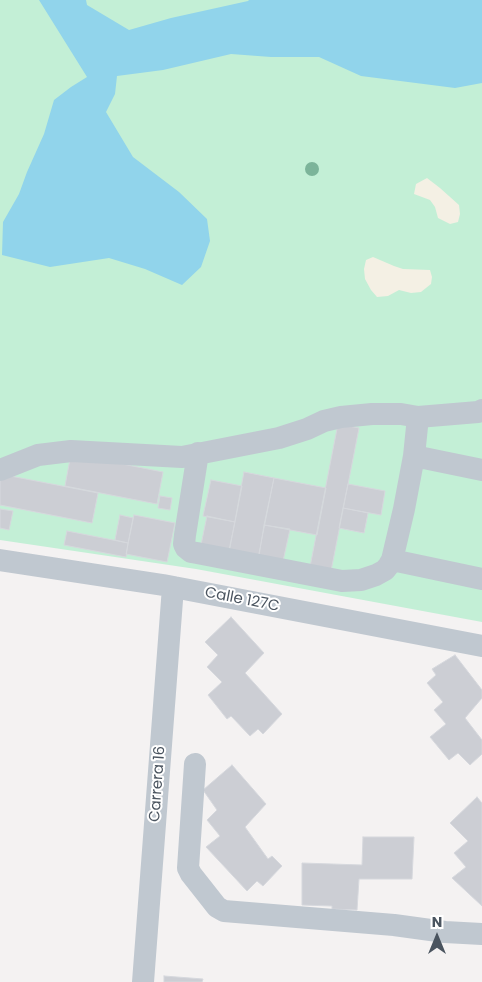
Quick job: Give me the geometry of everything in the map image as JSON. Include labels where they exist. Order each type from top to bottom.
[{"type":"street","points":[[0,470],[38,455],[71,451],[182,457],[279,438],[324,421],[341,417],[401,414],[418,417],[478,412],[482,410]]},
{"type":"street","points":[[198,453],[184,544],[191,552],[342,581],[361,580],[385,570],[392,560],[414,456],[418,417]]},
{"type":"street","points":[[414,456],[482,470]]},
{"type":"street","name":"Calle 127C","points":[[0,560],[173,587],[482,646]]},
{"type":"street","points":[[392,560],[482,579]]},
{"type":"street","name":"Carrera 16","points":[[143,982],[173,587]]},
{"type":"street","points":[[195,764],[188,868],[217,907],[224,911],[482,934]]},
{"type":"green space","points":[[0,0],[482,0],[482,622],[196,569],[0,540]]},
{"type":"sand","points":[[427,178],[459,205],[460,214],[458,222],[450,224],[438,218],[435,207],[430,200],[414,194],[416,184]]},
{"type":"sand","points":[[373,257],[403,269],[430,270],[431,284],[421,292],[411,293],[399,290],[388,296],[377,297],[365,279],[364,269],[366,260]]},
{"type":"water","points":[[39,0],[86,0],[87,5],[129,30],[249,0],[482,0],[482,83],[455,88],[361,76],[319,57],[271,57],[231,54],[163,70],[117,76],[115,94],[106,112],[133,157],[179,192],[207,219],[210,241],[201,267],[182,285],[145,269],[109,258],[50,267],[2,255],[3,222],[19,194],[44,134],[54,100],[87,77]]},
{"type":"building","points":[[338,424],[359,428],[331,571],[310,567]]},
{"type":"building","points":[[71,454],[163,472],[157,504],[65,486]]},
{"type":"building","points":[[244,472],[274,478],[258,558],[229,553]]},
{"type":"building","points":[[0,474],[98,493],[92,523],[0,505]]},
{"type":"building","points":[[274,478],[326,488],[317,535],[264,525]]},
{"type":"building","points":[[211,480],[242,486],[235,522],[203,516]]},
{"type":"building","points":[[348,484],[385,491],[381,515],[343,508]]},
{"type":"building","points":[[160,496],[172,498],[170,510],[158,508]]},
{"type":"building","points":[[343,508],[368,513],[364,533],[339,528]]},
{"type":"building","points":[[0,509],[13,511],[9,530],[0,528]]},
{"type":"building","points":[[120,515],[133,518],[128,543],[115,540]]},
{"type":"building","points":[[134,515],[175,523],[167,562],[126,554]]},
{"type":"building","points":[[207,516],[235,522],[229,550],[201,545]]},
{"type":"building","points":[[264,525],[290,529],[283,561],[259,556]]},
{"type":"building","points":[[67,531],[128,543],[126,557],[64,545]]},
{"type":"building","points":[[231,617],[264,653],[245,673],[282,714],[263,734],[258,729],[250,736],[231,716],[227,719],[208,695],[222,682],[207,667],[218,655],[205,642]]},
{"type":"building","points":[[455,655],[482,690],[482,698],[465,718],[482,740],[482,754],[470,765],[458,753],[449,760],[430,737],[446,724],[434,710],[443,702],[427,683],[436,675],[432,669]]},
{"type":"building","points":[[232,765],[266,804],[245,827],[268,859],[272,856],[282,866],[263,886],[257,881],[247,891],[206,847],[220,836],[207,820],[217,810],[203,790]]},
{"type":"building","points":[[477,797],[482,803],[482,906],[452,878],[466,867],[454,853],[468,841],[450,823]]},
{"type":"building","points":[[363,837],[414,837],[412,879],[359,879],[357,910],[332,909],[332,906],[302,905],[302,863],[362,865]]},
{"type":"building","points":[[164,976],[203,979],[202,982],[164,982]]}]
